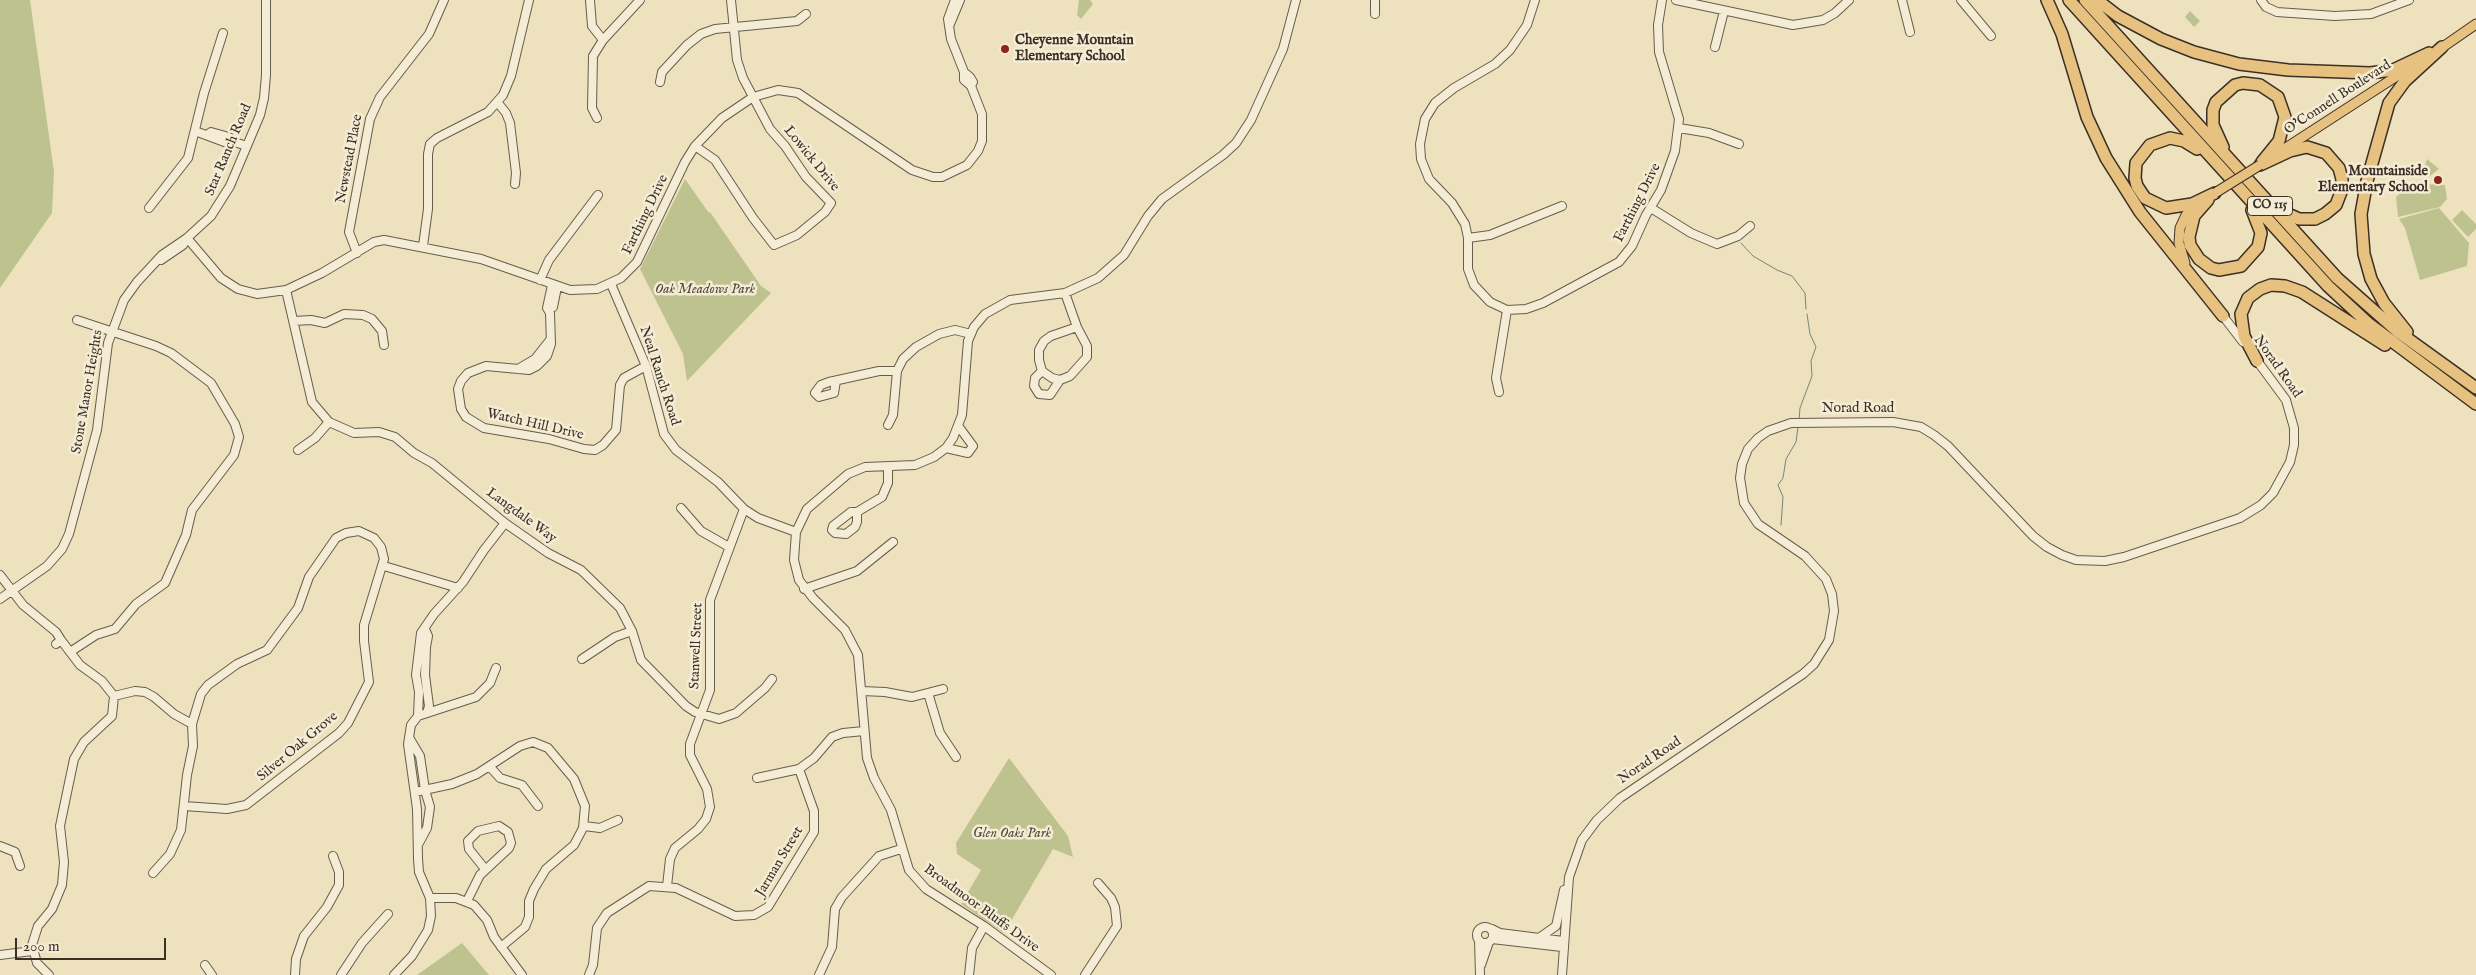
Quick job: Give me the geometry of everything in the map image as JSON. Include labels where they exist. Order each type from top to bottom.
[{"type":"highway","points":[[2047,0],[2062,34],[2087,117],[2106,158],[2140,212],[2223,316]]},
{"type":"highway","name":"CO 115","points":[[2069,0],[2312,270],[2357,314],[2475,403]]},
{"type":"highway","name":"CO 115","points":[[2086,0],[2324,265],[2362,302],[2413,344],[2476,388]]},
{"type":"highway","points":[[2097,0],[2132,24],[2177,46],[2217,59],[2262,67],[2347,73],[2382,72],[2404,66],[2442,47]]},
{"type":"highway","points":[[2442,47],[2405,81],[2393,96],[2385,112],[2363,200],[2362,241],[2371,279],[2393,316],[2422,345],[2476,388]]},
{"type":"highway","points":[[2237,170],[2216,134],[2213,117],[2216,102],[2221,96],[2234,85],[2243,83],[2252,83],[2267,88],[2278,97],[2284,110],[2283,132],[2274,148],[2260,165]]},
{"type":"highway","points":[[2215,193],[2183,207],[2166,208],[2156,205],[2146,198],[2137,186],[2134,171],[2139,156],[2157,140],[2177,138],[2191,144],[2227,177]]},
{"type":"highway","points":[[2248,182],[2284,214],[2299,219],[2315,218],[2325,214],[2339,199],[2342,185],[2339,168],[2331,157],[2321,150],[2300,148],[2260,165]]},
{"type":"highway","points":[[2215,193],[2194,216],[2189,237],[2194,252],[2204,264],[2211,268],[2227,270],[2246,262],[2254,254],[2260,240],[2259,224],[2238,189]]},
{"type":"highway","points":[[2257,360],[2242,330],[2240,314],[2243,305],[2248,298],[2260,289],[2271,285],[2286,286],[2302,292],[2475,403]]},
{"type":"main road","name":"O'Connell Boulevard","points":[[2215,193],[2476,24]]},
{"type":"main road","name":"Norad Road","points":[[2215,193],[2186,215],[2180,228],[2178,243],[2185,264],[2223,316]]},
{"type":"street","name":"Star Ranch Road","points":[[187,238],[218,208],[260,115],[266,87],[266,0]]},
{"type":"street","name":"Newstead Place","points":[[357,252],[349,232],[370,119],[380,97],[429,34],[444,0]]},
{"type":"street","points":[[423,246],[428,209],[428,154],[430,144],[436,138],[488,112],[498,103],[509,86],[529,0]]},
{"type":"street","points":[[590,0],[592,26],[603,40]]},
{"type":"street","points":[[597,118],[592,108],[592,64],[596,50],[640,0]]},
{"type":"street","name":"Lowick Drive","points":[[695,146],[714,160],[753,218],[774,245],[797,235],[812,224],[831,204],[806,177],[785,146],[770,129],[752,97],[739,69],[731,0]]},
{"type":"street","name":"Farthing Drive","points":[[187,238],[228,284],[257,294],[286,290],[374,242],[384,240],[423,246],[480,259],[555,286],[583,291],[611,284],[621,278],[637,262],[685,162],[695,146],[722,118],[752,97],[778,90],[798,93],[912,170],[933,177],[942,177],[967,165],[978,151],[982,141],[982,114],[971,86],[964,80],[964,72],[953,45],[948,19],[955,0]]},
{"type":"street","points":[[950,24],[960,0]]},
{"type":"street","name":"Broadmoor Bluffs Drive","points":[[1051,975],[984,926],[920,883],[909,870],[901,849],[891,810],[870,769],[864,731],[858,655],[854,644],[835,618],[804,589],[799,580],[794,560],[796,532],[807,509],[848,474],[866,467],[905,467],[924,462],[946,448],[958,427],[962,415],[966,352],[971,334],[985,314],[1004,302],[1016,298],[1065,293],[1089,284],[1118,261],[1135,241],[1148,216],[1162,199],[1223,155],[1241,136],[1251,120],[1283,49],[1296,0]]},
{"type":"street","points":[[1375,0],[1375,14]]},
{"type":"street","points":[[1499,392],[1496,378],[1507,310],[1484,298],[1474,285],[1468,269],[1468,238],[1459,213],[1432,183],[1423,167],[1420,144],[1422,127],[1430,111],[1441,98],[1486,70],[1510,50],[1527,25],[1536,0]]},
{"type":"street","name":"Farthing Drive","points":[[1507,310],[1526,309],[1543,303],[1614,266],[1632,246],[1669,172],[1679,128],[1677,106],[1659,52],[1658,25],[1662,0]]},
{"type":"street","points":[[1676,0],[1784,24],[1801,25],[1829,16],[1849,0]]},
{"type":"street","points":[[1902,0],[1910,32]]},
{"type":"street","points":[[1961,0],[1991,36]]},
{"type":"street","points":[[2261,0],[2266,7],[2277,12],[2347,16],[2382,11],[2409,0]]},
{"type":"street","points":[[1715,47],[1724,11]]},
{"type":"street","points":[[660,82],[662,72],[693,39],[707,32],[735,27],[797,21],[806,14]]},
{"type":"street","points":[[149,208],[186,163],[222,33]]},
{"type":"street","points":[[498,103],[506,113],[510,123],[516,173],[515,184]]},
{"type":"street","points":[[1679,128],[1709,133],[1740,144]]},
{"type":"street","points":[[195,131],[207,135],[211,132],[230,137],[234,142],[247,146]]},
{"type":"street","points":[[540,280],[549,260],[598,195]]},
{"type":"street","points":[[1468,238],[1490,235],[1562,206]]},
{"type":"street","points":[[1651,208],[1691,233],[1717,244],[1738,236],[1750,226]]},
{"type":"street","name":"Stone Manor Heights","points":[[0,599],[47,566],[62,549],[69,534],[97,430],[106,354],[119,310],[130,291],[162,255],[187,238]]},
{"type":"street","name":"Neal Ranch Road","points":[[611,284],[646,366],[661,425],[669,442],[684,458],[718,482],[744,509],[758,518],[796,532]]},
{"type":"street","name":"Watch Hill Drive","points":[[555,286],[547,308],[550,313],[549,352],[537,366],[529,370],[486,366],[468,373],[461,381],[458,389],[461,409],[466,417],[484,428],[549,439],[584,449],[595,450],[603,445],[616,430],[620,385],[632,372],[646,366]]},
{"type":"street","name":"Langdale Way","points":[[286,290],[312,402],[329,422],[354,432],[380,432],[395,436],[414,453],[432,463],[505,523],[548,553],[581,570],[620,608],[632,631],[637,648],[645,664],[686,706],[701,714],[719,719],[736,713],[766,688],[772,678]]},
{"type":"street","points":[[1042,371],[1035,378],[1034,386],[1039,394],[1050,395],[1060,380],[1070,376],[1086,357],[1087,346],[1077,328],[1065,293]]},
{"type":"street","points":[[294,321],[311,320],[325,323],[344,314],[363,315],[372,320],[382,330],[384,345]]},
{"type":"street","name":"Norad Road","points":[[1562,975],[1569,877],[1582,840],[1606,809],[1803,674],[1814,664],[1829,640],[1834,612],[1832,594],[1826,579],[1805,556],[1758,524],[1749,514],[1740,491],[1742,464],[1748,449],[1768,431],[1798,423],[1902,422],[1928,430],[1948,446],[2040,542],[2054,552],[2070,558],[2106,561],[2124,557],[2240,518],[2261,505],[2273,493],[2290,462],[2294,445],[2294,428],[2286,400],[2223,316]]},
{"type":"street","points":[[70,652],[96,636],[116,629],[136,604],[165,582],[186,535],[192,510],[234,455],[238,444],[235,424],[211,383],[164,349],[77,320]]},
{"type":"street","points":[[1060,380],[1052,378],[1042,371],[1039,350],[1044,341],[1051,336],[1077,328]]},
{"type":"street","points":[[888,426],[893,415],[897,371],[909,352],[939,334],[954,330],[971,334]]},
{"type":"street","points":[[836,381],[879,371],[897,371]]},
{"type":"street","points":[[298,450],[315,438],[329,422]]},
{"type":"street","points":[[946,448],[968,453],[973,446],[958,427]]},
{"type":"street","points":[[857,512],[882,497],[888,483],[888,467]]},
{"type":"street","points":[[681,508],[701,531],[728,547]]},
{"type":"street","name":"Stanwell Street","points":[[666,886],[670,859],[675,848],[698,829],[706,819],[710,807],[707,789],[690,755],[690,744],[712,678],[708,617],[710,600],[728,547],[744,509]]},
{"type":"street","points":[[418,716],[419,692],[416,675],[418,645],[421,633],[426,629],[434,614],[458,588],[505,523]]},
{"type":"street","points":[[154,873],[166,861],[174,847],[180,830],[193,746],[192,724],[200,694],[208,685],[243,661],[263,654],[271,645],[301,602],[310,577],[336,538],[353,531],[370,536],[381,547],[384,566],[458,588]]},
{"type":"street","points":[[804,589],[857,571],[893,542]]},
{"type":"street","name":"Silver Oak Grove","points":[[184,806],[227,809],[246,805],[258,798],[344,728],[370,682],[364,641],[364,625],[384,566]]},
{"type":"street","points":[[0,576],[24,604],[51,627],[59,642],[80,665],[102,681],[114,696],[112,716],[84,742],[74,759],[60,826],[64,878],[54,904],[35,932],[32,951],[40,968],[49,975]]},
{"type":"street","points":[[426,629],[428,636],[427,713]]},
{"type":"street","points":[[582,659],[608,641],[632,631]]},
{"type":"street","points":[[394,975],[412,956],[428,930],[431,916],[430,902],[420,872],[415,792],[408,744],[411,725],[418,716],[476,697],[490,683],[496,668]]},
{"type":"street","points":[[862,691],[885,692],[912,697],[943,689]]},
{"type":"street","points":[[114,696],[135,691],[145,692],[174,714],[192,724]]},
{"type":"street","points":[[419,692],[428,691]]},
{"type":"street","points":[[928,693],[940,733],[956,757]]},
{"type":"street","points":[[757,778],[799,769],[814,758],[832,737],[843,733],[864,731]]},
{"type":"street","points":[[410,739],[420,756],[430,814],[424,836],[419,842]]},
{"type":"street","points":[[415,792],[452,784],[490,767],[526,743],[533,742],[548,748],[574,779],[585,806],[584,826],[574,845],[546,869],[534,889],[529,901],[529,917],[525,927],[501,947]]},
{"type":"street","points":[[490,767],[500,778],[522,785],[538,806]]},
{"type":"street","name":"Jarman Street","points":[[589,975],[593,965],[598,928],[607,913],[649,886],[676,888],[735,916],[754,916],[768,907],[814,832],[814,811],[799,769]]},
{"type":"street","points":[[584,826],[600,828],[618,820]]},
{"type":"street","points":[[468,901],[485,869],[510,848],[508,832],[498,826],[478,831],[468,840],[469,849],[485,869]]},
{"type":"street","points":[[0,846],[15,852],[20,866]]},
{"type":"street","points":[[819,975],[832,947],[836,909],[842,897],[879,856],[901,849]]},
{"type":"street","points":[[295,975],[296,959],[304,936],[327,907],[339,885],[339,872],[333,856]]},
{"type":"street","points":[[1539,938],[1556,926],[1569,877]]},
{"type":"street","points":[[1085,975],[1117,926],[1115,907],[1111,898],[1098,883]]},
{"type":"street","points":[[430,902],[449,897],[468,901],[480,910],[501,947],[522,975]]},
{"type":"street","points":[[341,975],[356,951],[388,914]]},
{"type":"street","points":[[969,975],[972,948],[984,926]]},
{"type":"street","points":[[1480,975],[1481,965],[1477,936],[1479,929],[1484,926],[1500,933],[1539,938],[1563,944]]},
{"type":"street","points":[[1481,965],[1494,934],[1492,929]]},
{"type":"street","points":[[1479,940],[1563,944]]},
{"type":"street","points":[[0,955],[32,951]]},
{"type":"street","points":[[205,965],[212,975]]},
{"type":"green space","points":[[0,0],[30,0],[54,172],[52,213],[0,288]]},
{"type":"green space","points":[[1079,0],[1090,0],[1093,4],[1081,19],[1077,15]]},
{"type":"green space","points":[[2190,11],[2200,21],[2194,27],[2185,17]]},
{"type":"green space","points":[[2427,159],[2439,169],[2427,178],[2424,168]]},
{"type":"green space","name":"Oak Meadows Park","points":[[685,179],[761,286],[771,293],[687,381],[683,354],[640,269]]},
{"type":"green space","points":[[2423,184],[2445,185],[2447,199],[2440,207],[2398,217],[2396,197],[2402,191],[2417,188]]},
{"type":"green space","points":[[2439,208],[2469,243],[2467,266],[2420,280],[2405,228],[2399,219]]},
{"type":"green space","points":[[2462,210],[2476,224],[2476,229],[2468,237],[2452,220]]},
{"type":"green space","name":"Glen Oaks Park","points":[[1009,758],[1068,836],[1073,857],[1053,849],[1004,933],[961,904],[981,870],[957,854],[956,843]]},
{"type":"green space","points":[[462,943],[489,975],[417,975]]},
{"type":"waterway","points":[[1741,243],[1753,256],[1777,270],[1792,276],[1805,293],[1806,309]]},
{"type":"waterway","points":[[1799,420],[1800,408],[1812,376],[1811,361],[1816,347],[1810,334],[1807,314]]},
{"type":"waterway","points":[[1781,525],[1783,497],[1778,485],[1783,478],[1786,459],[1796,442],[1798,427]]},
{"type":"place","name":"Cheyenne Mountain Elementary School","points":[[1005,49]]},
{"type":"place","name":"Mountainside Elementary School","points":[[2438,180]]}]
